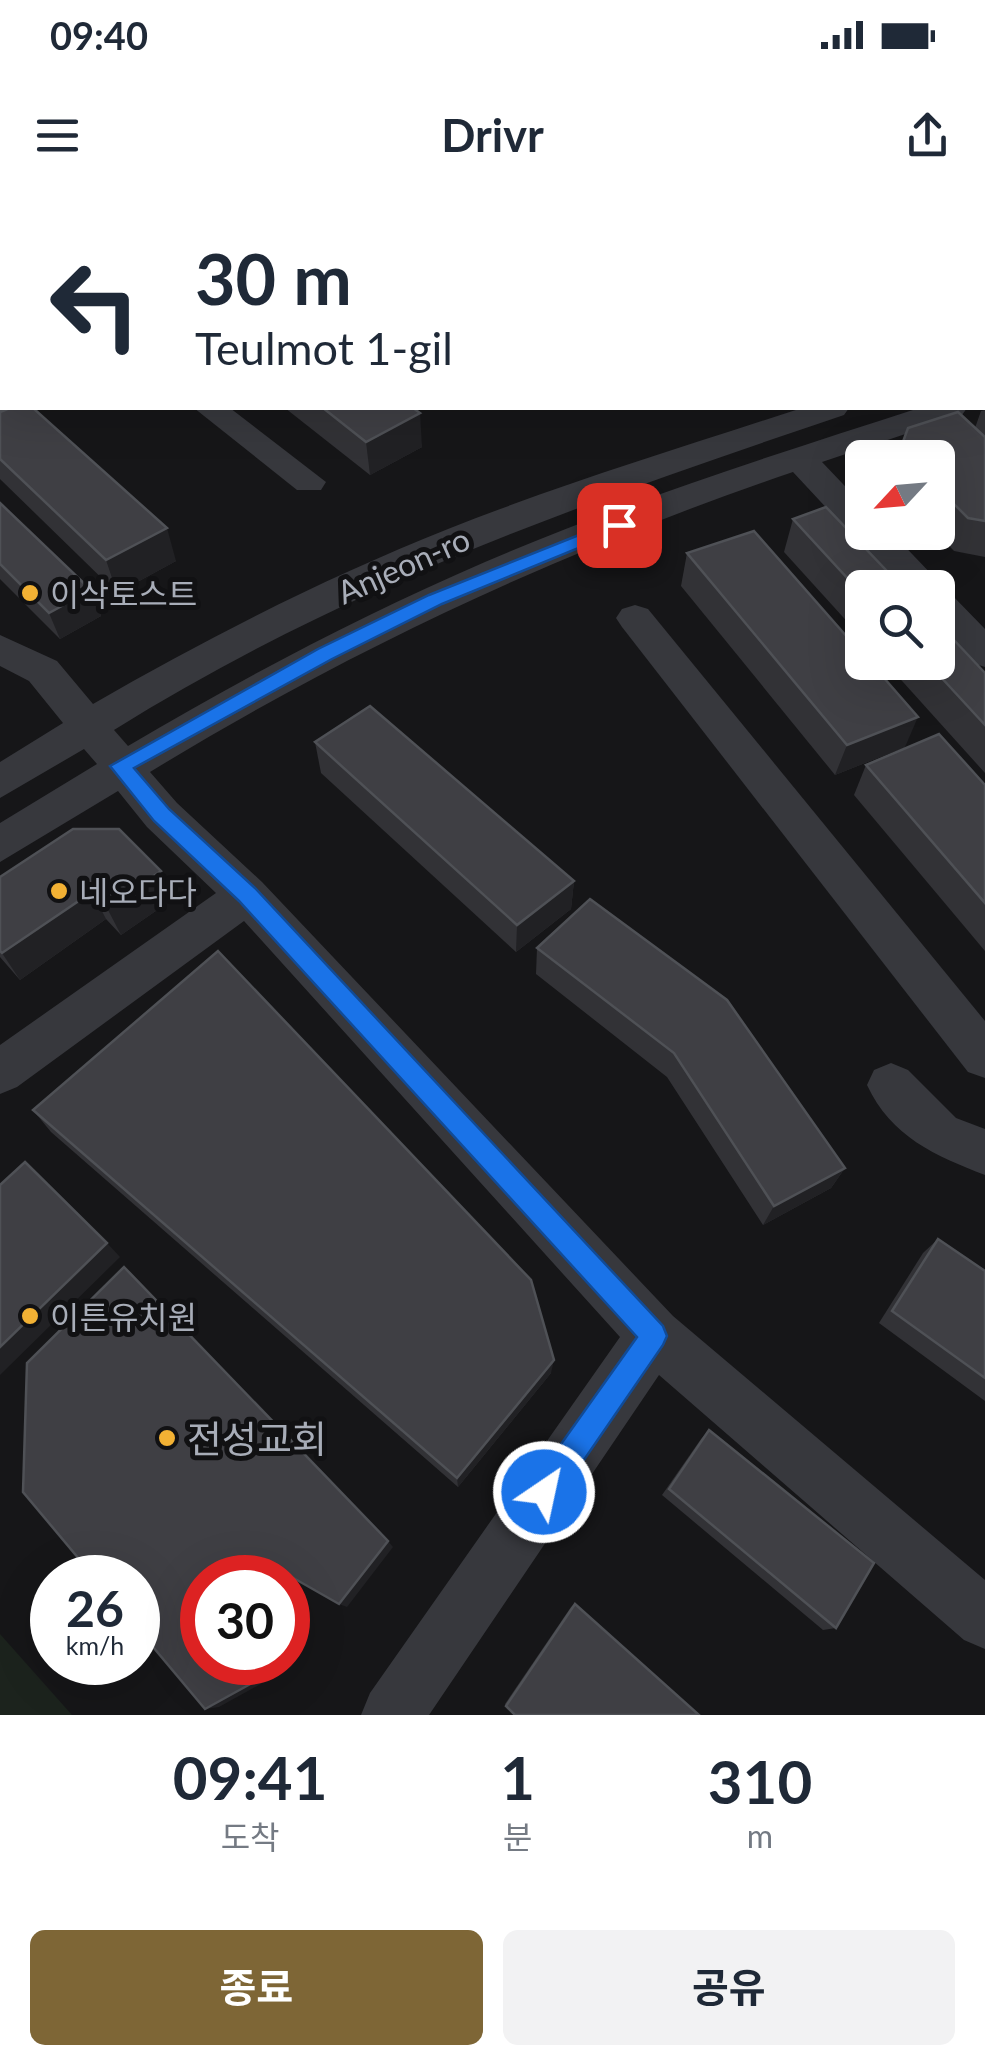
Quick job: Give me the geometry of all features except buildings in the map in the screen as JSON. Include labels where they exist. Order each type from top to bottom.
[{"type":"street","points":[[213,410],[309,482]]},
{"type":"street","name":"Anjeon-ro","points":[[0,782],[189,669],[366,580],[460,538],[760,418],[818,410]]},
{"type":"street","name":"Anjeon-ro","points":[[0,845],[120,766],[325,654],[436,599],[798,457],[945,410]]},
{"type":"street","points":[[798,457],[845,507]]},
{"type":"street","points":[[887,550],[905,570]]},
{"type":"street","points":[[955,607],[985,602]]},
{"type":"street","points":[[635,618],[985,1057]]},
{"type":"street","points":[[955,621],[985,653]]},
{"type":"street","points":[[0,649],[43,670],[162,815],[247,895],[654,1336],[985,1619]]},
{"type":"street","points":[[0,1072],[247,895]]},
{"type":"street","points":[[891,1085],[939,1134],[985,1152]]},
{"type":"street","points":[[392,1715],[654,1336]]},
{"type":"shaded area","points":[[0,1634],[30,1668],[30,1685],[45,1685],[72,1715],[0,1715]]},
{"type":"place","name":"이삭토스트","points":[[30,593]]},
{"type":"place","name":"네오다다","points":[[59,891]]},
{"type":"place","name":"이튼유치원","points":[[30,1316]]},
{"type":"place","name":"전성교회","points":[[167,1438]]},
{"type":"route","points":[[544,1492],[654,1336],[247,895],[162,815],[120,766],[325,654],[436,599],[619,525]]}]
